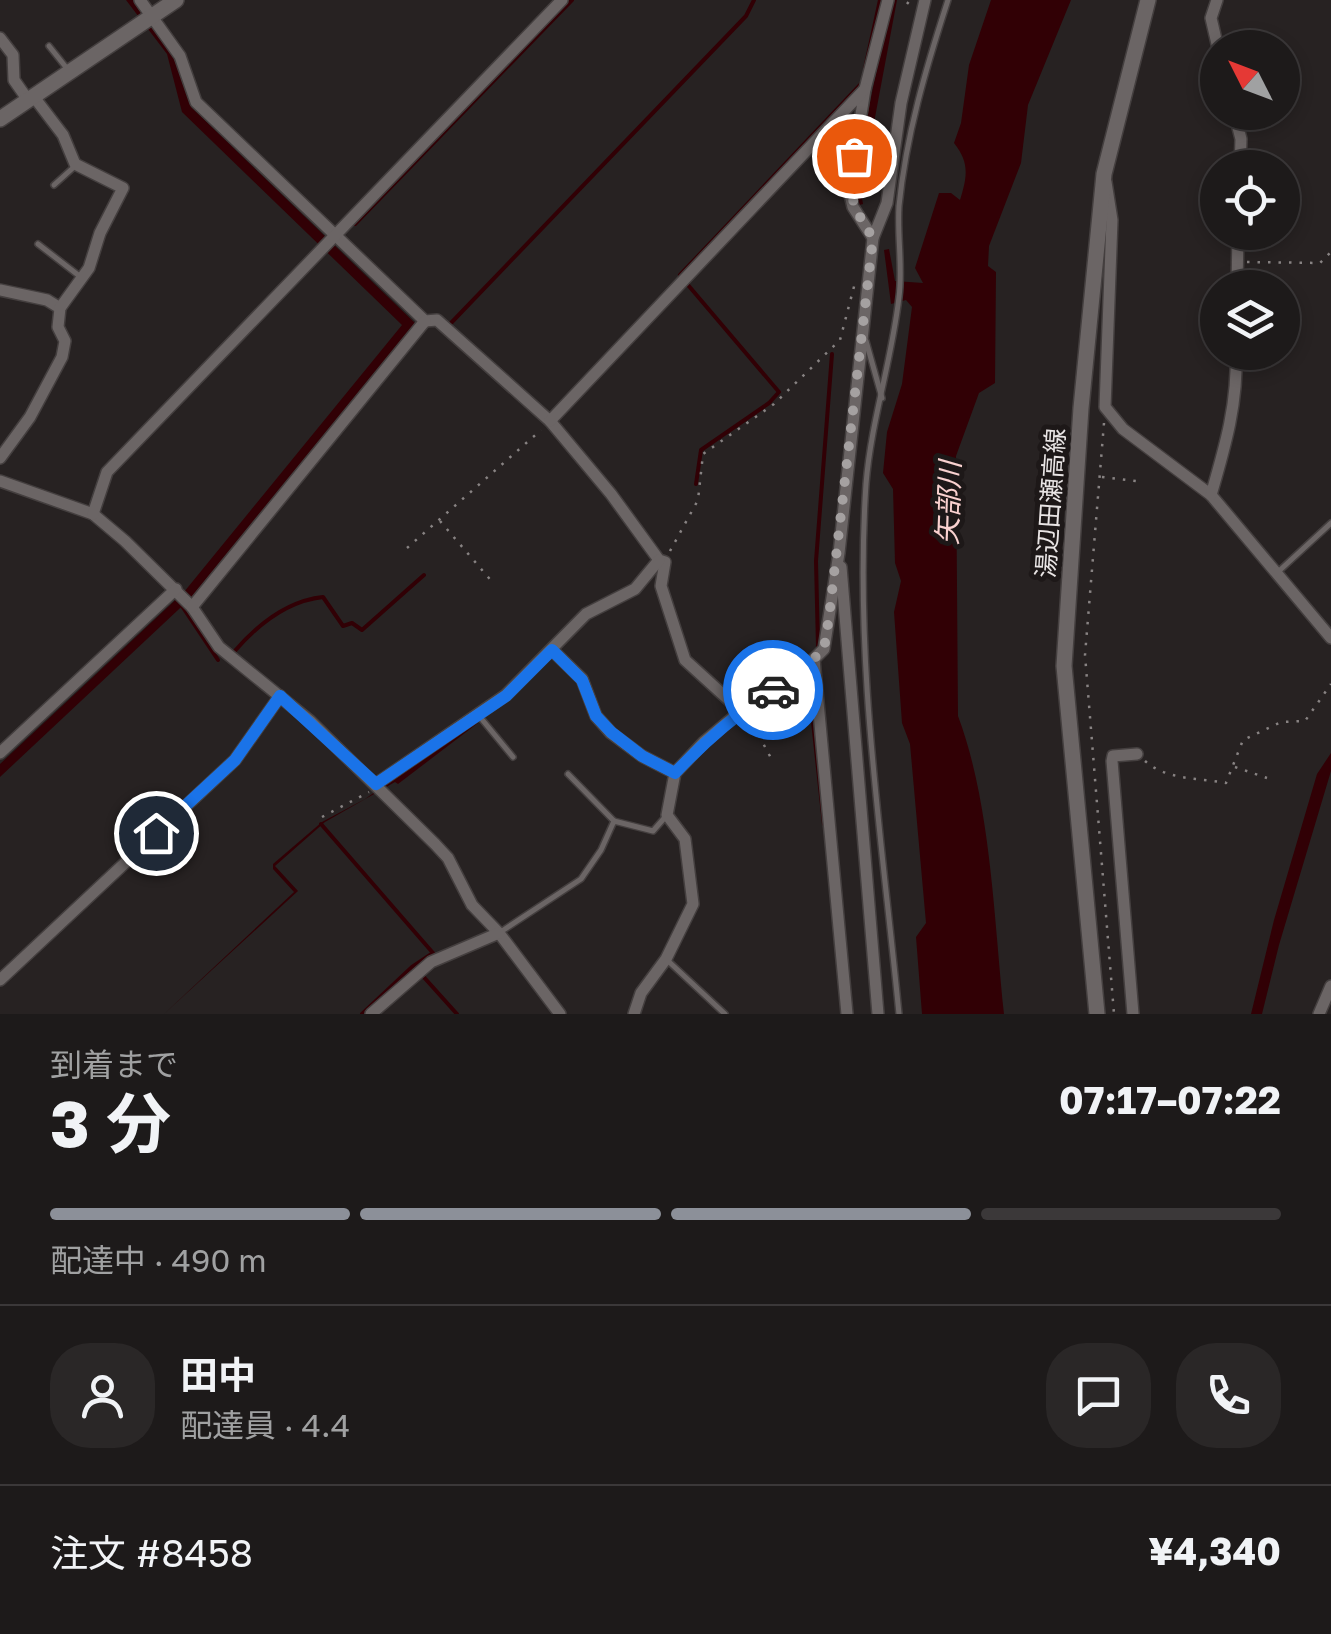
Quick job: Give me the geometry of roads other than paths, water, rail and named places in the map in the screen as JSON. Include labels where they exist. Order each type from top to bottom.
[{"type":"main road","points":[[0,118],[176,0]]},
{"type":"main road","name":"湯辺田瀬高線","points":[[1097,1014],[1064,666],[1081,408],[1104,174],[1148,0]]},
{"type":"street","points":[[140,0],[148,19],[180,56],[196,102],[329,242],[425,321],[436,320],[550,422],[662,561],[661,586],[686,660],[742,710]]},
{"type":"street","points":[[93,514],[108,472],[562,0]]},
{"type":"street","points":[[873,238],[853,207],[849,190],[865,89],[888,0]]},
{"type":"street","points":[[634,1014],[640,993],[666,959],[692,904],[685,839],[668,815],[675,773],[742,710],[802,670],[824,649],[873,238],[887,203],[901,103],[925,0]]},
{"type":"street","points":[[1214,30],[1211,18],[1217,0]]},
{"type":"street","points":[[0,38],[13,55],[14,80],[64,135],[75,164],[123,188],[82,278],[60,308],[62,357],[30,417],[0,458]]},
{"type":"street","points":[[550,422],[865,89]]},
{"type":"street","points":[[1104,174],[1112,220],[1105,408],[1123,428],[1211,495],[1331,638]]},
{"type":"street","points":[[0,290],[47,300],[60,308]]},
{"type":"street","points":[[192,606],[425,321]]},
{"type":"street","points":[[1211,495],[1232,423],[1236,370]]},
{"type":"street","points":[[0,480],[93,514],[176,588],[218,647],[280,696],[448,858],[466,896],[560,1014]]},
{"type":"street","points":[[838,553],[845,590],[878,1014]]},
{"type":"street","points":[[376,785],[521,684],[586,614],[635,590],[662,561]]},
{"type":"street","points":[[0,753],[176,588]]},
{"type":"street","points":[[552,650],[582,680],[596,716],[611,732],[642,756],[675,773]]},
{"type":"street","points":[[814,659],[847,1014]]},
{"type":"street","points":[[0,980],[235,760],[280,696]]},
{"type":"street","points":[[1133,1014],[1112,761],[1113,756],[1137,754]]},
{"type":"street","points":[[371,1014],[431,962],[499,933]]},
{"type":"street","points":[[1319,1014],[1331,986]]},
{"type":"lane","points":[[899,1014],[866,670],[862,567],[872,431],[882,398],[901,281],[897,247],[906,153],[918,96],[948,0]]},
{"type":"lane","points":[[49,46],[69,72]]},
{"type":"lane","points":[[54,185],[75,164]]},
{"type":"lane","points":[[38,244],[82,278]]},
{"type":"lane","points":[[862,324],[882,398]]},
{"type":"lane","points":[[1276,573],[1331,523]]},
{"type":"lane","points":[[478,714],[513,756]]},
{"type":"lane","points":[[568,774],[614,822],[653,831],[668,815]]},
{"type":"lane","points":[[499,933],[581,879],[614,822]]},
{"type":"lane","points":[[666,959],[725,1014]]},
{"type":"water","points":[[126,0],[135,0],[171,48],[191,107],[416,324],[194,595],[0,777],[0,764],[184,592],[402,325],[182,112],[167,54]]},
{"type":"water","points":[[894,0],[861,192],[863,204],[859,205],[864,137]]},
{"type":"water","name":"矢部川","points":[[991,0],[1071,0],[1028,105],[1021,163],[989,246],[988,266],[996,272],[995,383],[979,393],[956,456],[958,716],[978,786],[984,824],[1004,1014],[922,1014],[916,937],[926,923],[910,744],[902,723],[894,612],[901,581],[895,563],[893,489],[883,473],[887,432],[902,384],[912,307],[906,300],[891,304],[884,250],[889,249],[895,281],[923,283],[915,268],[939,193],[951,193],[960,200],[964,184],[965,164],[954,143],[961,123],[969,65]]},
{"type":"water","points":[[476,721],[398,784],[395,782],[325,822],[275,866],[298,891],[164,1014],[294,892],[273,864],[322,822],[365,799]]},
{"type":"water","points":[[1331,753],[1331,771],[1262,1014],[1251,1014],[1317,774]]},
{"type":"waterway","points":[[355,224],[572,0]]},
{"type":"waterway","points":[[451,323],[746,16],[754,0]]},
{"type":"waterway","points":[[865,69],[880,0]]},
{"type":"waterway","points":[[680,275],[862,83]]},
{"type":"waterway","points":[[688,285],[779,392],[701,450],[696,484]]},
{"type":"waterway","points":[[818,647],[816,561],[832,354]]},
{"type":"waterway","points":[[233,653],[273,616],[309,599],[323,597],[343,626],[352,623],[362,630],[424,575]]},
{"type":"waterway","points":[[182,606],[218,660]]},
{"type":"waterway","points":[[808,675],[824,824]]},
{"type":"waterway","points":[[321,824],[433,953],[412,967],[362,1014]]},
{"type":"waterway","points":[[421,974],[457,1014]]}]
